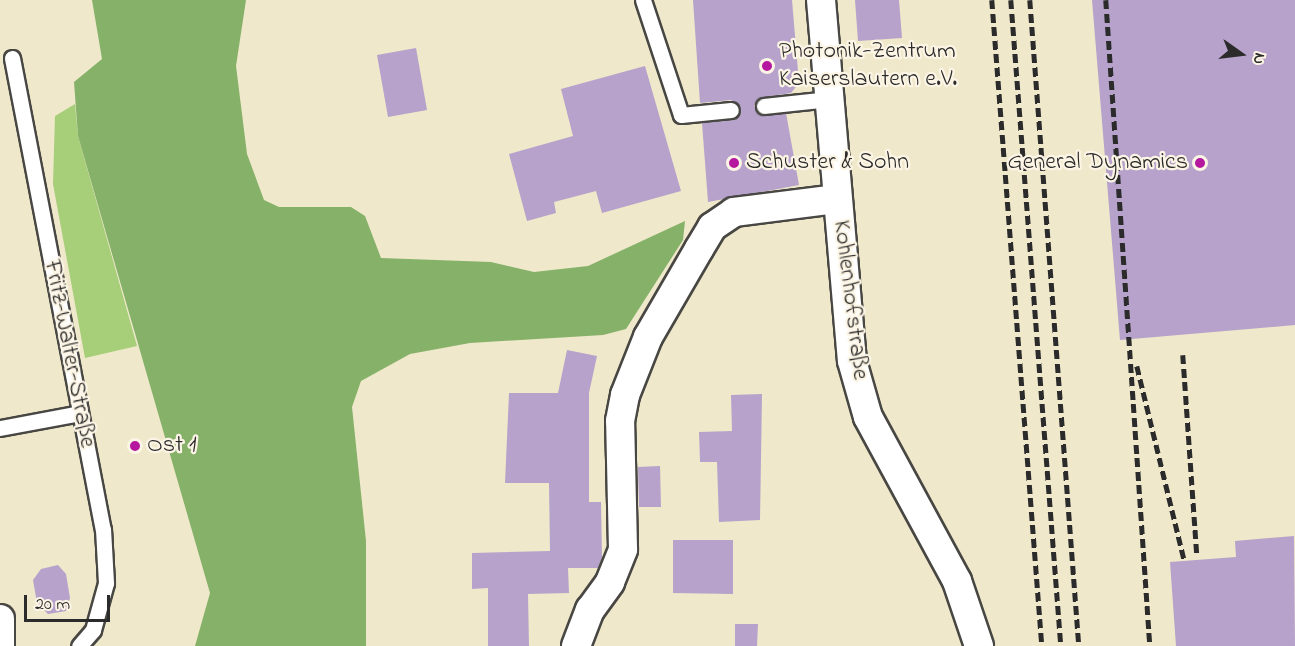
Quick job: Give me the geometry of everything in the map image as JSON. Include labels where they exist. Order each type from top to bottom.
[{"type":"street","name":"Kohlenhofstraße","points":[[821,0],[852,362],[868,417],[957,581],[979,646]]},
{"type":"street","points":[[576,646],[590,610],[610,582],[623,549],[620,421],[625,395],[648,337],[712,227],[735,212],[837,199]]},
{"type":"street","points":[[0,618],[0,646]]},
{"type":"lane","points":[[643,0],[681,115],[731,110]]},
{"type":"lane","name":"Fritz-Walter-Straße","points":[[12,58],[103,529],[106,584],[93,630],[79,646]]},
{"type":"lane","points":[[764,106],[829,99]]},
{"type":"lane","points":[[0,428],[80,413]]},
{"type":"green space","points":[[92,0],[246,0],[236,66],[247,154],[264,200],[279,207],[351,207],[365,216],[381,258],[491,262],[534,272],[588,266],[685,221],[683,240],[626,329],[603,335],[470,343],[410,354],[361,381],[352,407],[366,541],[366,646],[195,646],[210,593],[78,136],[74,82],[102,59]]},
{"type":"green space","points":[[75,104],[78,136],[137,346],[85,358],[53,184],[55,116]]},
{"type":"building","points":[[693,0],[792,0],[799,83],[791,93],[759,98],[754,106],[761,115],[786,113],[799,185],[708,202],[702,123],[733,120],[741,110],[731,100],[700,103]]},
{"type":"building","points":[[855,0],[899,0],[902,38],[858,41]]},
{"type":"building","name":"General Dynamics","points":[[1092,0],[1295,0],[1295,325],[1120,340]]},
{"type":"building","points":[[416,48],[427,110],[388,117],[377,55]]},
{"type":"building","points":[[645,66],[681,191],[602,213],[596,191],[554,202],[556,213],[527,221],[509,154],[573,136],[561,89]]},
{"type":"building","points":[[567,350],[597,356],[589,393],[589,502],[601,502],[602,558],[598,568],[568,568],[569,593],[528,594],[529,646],[488,646],[488,588],[472,589],[472,553],[550,551],[549,483],[505,483],[509,393],[558,393]]},
{"type":"building","points":[[762,394],[760,520],[719,522],[717,462],[700,462],[699,432],[732,431],[731,395]]},
{"type":"building","points":[[660,466],[661,507],[639,507],[638,467]]},
{"type":"building","points":[[1294,536],[1295,646],[1176,646],[1170,562],[1236,557],[1235,541]]},
{"type":"building","points":[[673,540],[733,540],[733,594],[673,593]]},
{"type":"building","points":[[58,565],[66,574],[70,598],[66,611],[48,614],[37,603],[33,580],[41,569]]},
{"type":"building","points":[[735,624],[758,624],[757,646],[735,646]]},
{"type":"railway","points":[[992,0],[1042,646]]},
{"type":"railway","points":[[1011,0],[1061,646]]},
{"type":"railway","points":[[1030,0],[1079,646]]},
{"type":"railway","points":[[1106,0],[1150,646]]},
{"type":"railway","points":[[1183,355],[1197,556]]},
{"type":"railway","points":[[1137,366],[1184,559]]},
{"type":"place","name":"Photonik-Zentrum Kaiserslautern e.V.","points":[[767,66]]},
{"type":"place","name":"Schuster & Sohn","points":[[734,163]]},
{"type":"place","name":"General Dynamics","points":[[1200,163]]},
{"type":"place","name":"Ost 1","points":[[135,446]]}]
